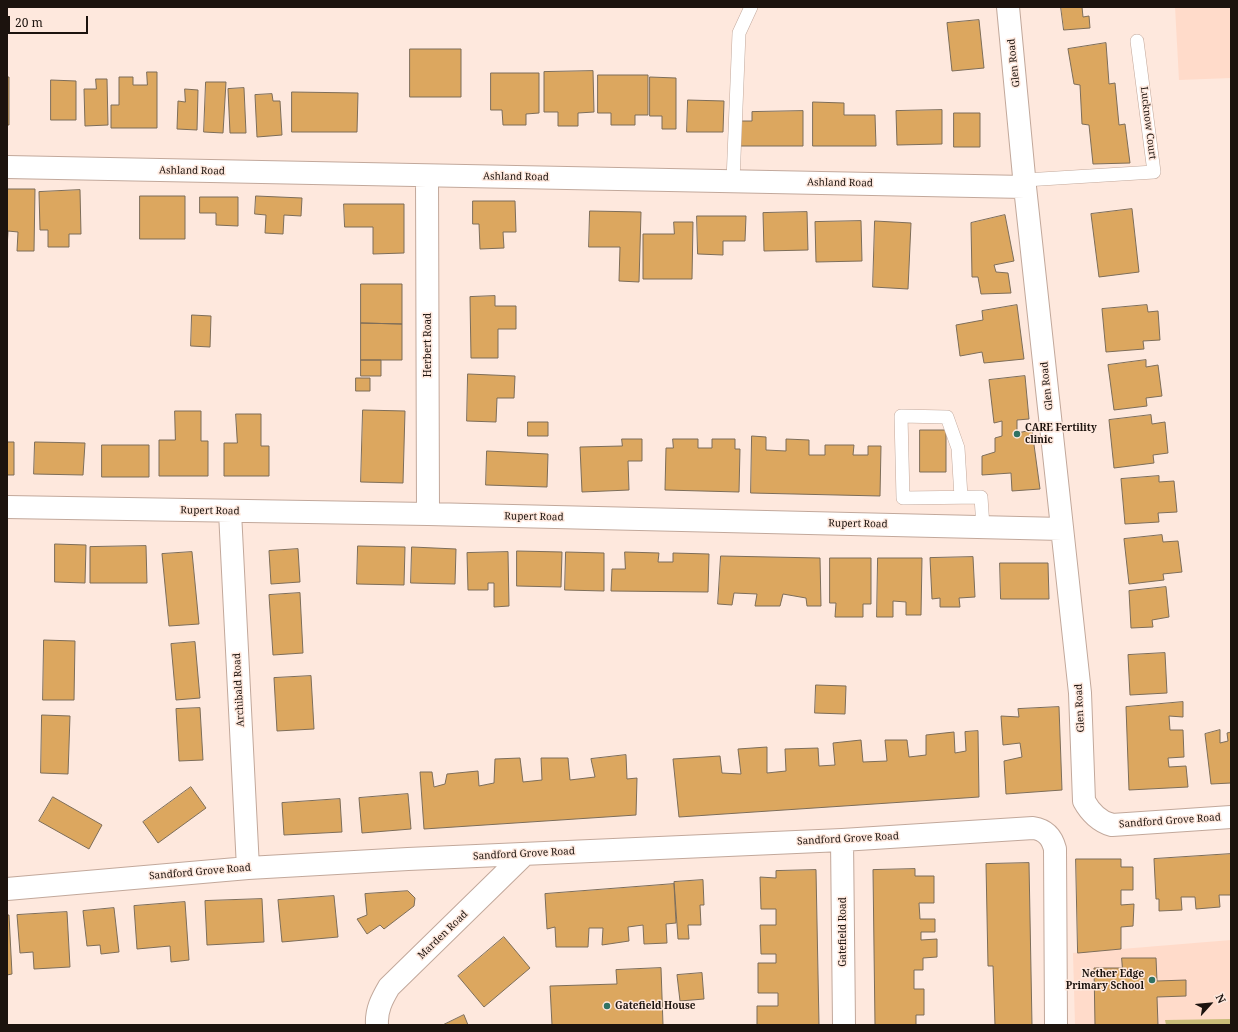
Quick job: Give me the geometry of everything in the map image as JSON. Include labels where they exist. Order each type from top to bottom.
[{"type":"street","name":"Glen Road","points":[[1008,7],[1025,184],[1080,693],[1083,797],[1090,811]]},
{"type":"street","name":"Ashland Road","points":[[7,167],[427,176],[1025,184]]},
{"type":"street","name":"Herbert Road","points":[[427,176],[428,514]]},
{"type":"street","name":"Rupert Road","points":[[7,507],[230,512],[428,514],[1062,528]]},
{"type":"street","name":"Archibald Road","points":[[230,512],[248,868]]},
{"type":"street","name":"Sandford Grove Road","points":[[1090,811],[1107,824],[1112,825],[1231,817]]},
{"type":"street","name":"Sandford Grove Road","points":[[7,889],[248,868],[842,840],[1019,829],[1041,830],[1051,838],[1055,849],[1056,1025]]},
{"type":"street","name":"Gatefield Road","points":[[842,840],[844,1025]]},
{"type":"street","name":"Marden Road","points":[[377,1025],[377,1016],[380,1004],[389,987],[525,854]]},
{"type":"lane","points":[[733,181],[739,33],[751,7]]},
{"type":"lane","name":"Lucknow Court","points":[[1025,184],[1154,172],[1137,41]]},
{"type":"lane","points":[[961,497],[958,448],[947,417],[901,416],[904,498],[981,497],[983,527]]},
{"type":"shaded area","points":[[1175,7],[1231,7],[1231,78],[1179,80]]},
{"type":"shaded area","name":"Nether Edge Primary School","points":[[1231,940],[1231,1025],[1075,1025],[1073,953]]},
{"type":"shaded area","points":[[1231,1019],[1231,1025],[1166,1025],[1165,1020]]},
{"type":"building","points":[[1061,7],[1082,7],[1083,17],[1089,16],[1090,28],[1064,30]]},
{"type":"building","points":[[979,20],[984,68],[952,71],[947,23]]},
{"type":"building","points":[[1106,43],[1109,84],[1115,83],[1119,125],[1125,124],[1130,163],[1093,164],[1089,125],[1082,124],[1080,85],[1074,84],[1068,49]]},
{"type":"building","points":[[410,49],[461,49],[461,97],[410,97]]},
{"type":"building","points":[[593,71],[594,112],[578,113],[578,126],[558,126],[558,112],[544,112],[544,72]]},
{"type":"building","points":[[147,72],[157,72],[157,128],[111,128],[111,105],[119,105],[119,77],[133,77],[133,85],[147,85]]},
{"type":"building","points":[[491,73],[539,73],[539,113],[526,114],[526,125],[503,125],[502,110],[491,110]]},
{"type":"building","points":[[598,75],[648,75],[648,115],[635,115],[635,125],[611,125],[611,113],[598,113]]},
{"type":"building","points":[[7,77],[9,77],[9,125],[7,125]]},
{"type":"building","points":[[650,77],[676,78],[676,129],[662,129],[662,116],[650,116]]},
{"type":"building","points":[[96,79],[107,79],[108,125],[85,126],[84,89],[96,89]]},
{"type":"building","points":[[51,80],[76,81],[76,120],[51,120]]},
{"type":"building","points":[[206,82],[226,82],[223,133],[204,132]]},
{"type":"building","points":[[244,88],[246,133],[230,133],[228,89]]},
{"type":"building","points":[[185,89],[198,90],[197,130],[177,129],[178,101],[185,102]]},
{"type":"building","points":[[292,92],[358,93],[357,132],[292,132]]},
{"type":"building","points":[[272,94],[273,101],[280,101],[282,135],[257,137],[255,95]]},
{"type":"building","points":[[688,100],[724,101],[723,132],[687,132]]},
{"type":"building","points":[[813,102],[844,103],[844,115],[875,115],[876,146],[813,146]]},
{"type":"building","points":[[942,110],[942,144],[897,145],[896,111]]},
{"type":"building","points":[[803,111],[803,146],[740,146],[740,121],[752,121],[752,112]]},
{"type":"building","points":[[954,113],[980,113],[980,147],[954,147]]},
{"type":"building","points":[[7,189],[35,189],[34,251],[17,251],[18,232],[8,231],[7,249]]},
{"type":"building","points":[[80,190],[81,234],[69,234],[69,247],[48,247],[48,230],[40,230],[39,192]]},
{"type":"building","points":[[140,196],[185,196],[185,239],[140,239]]},
{"type":"building","points":[[256,196],[302,198],[301,216],[284,215],[283,234],[265,233],[266,215],[255,214]]},
{"type":"building","points":[[200,197],[238,197],[238,226],[216,225],[216,213],[200,213]]},
{"type":"building","points":[[473,201],[515,201],[516,232],[503,232],[504,248],[480,249],[479,224],[473,224]]},
{"type":"building","points":[[344,204],[404,204],[404,253],[373,254],[373,227],[345,227]]},
{"type":"building","points":[[1132,209],[1139,272],[1099,277],[1091,214]]},
{"type":"building","points":[[590,211],[641,212],[639,282],[619,281],[620,247],[589,247]]},
{"type":"building","points":[[807,212],[808,250],[764,251],[763,213]]},
{"type":"building","points":[[1005,215],[1014,261],[994,265],[996,272],[1008,273],[1011,293],[981,294],[978,277],[972,277],[971,223]]},
{"type":"building","points":[[697,216],[746,216],[745,241],[723,241],[723,255],[698,254]]},
{"type":"building","points":[[861,221],[862,261],[816,262],[815,222]]},
{"type":"building","points":[[875,221],[911,223],[908,289],[873,287]]},
{"type":"building","points":[[674,222],[693,222],[692,279],[643,279],[643,234],[674,234]]},
{"type":"building","points":[[361,284],[402,284],[402,324],[361,323]]},
{"type":"building","points":[[495,296],[495,306],[516,306],[516,329],[498,329],[498,358],[471,358],[470,297]]},
{"type":"building","points":[[1017,305],[1024,359],[984,363],[982,352],[960,356],[956,325],[983,320],[982,311]]},
{"type":"building","points":[[1147,305],[1148,312],[1158,311],[1160,340],[1143,341],[1144,349],[1106,352],[1102,309]]},
{"type":"building","points":[[192,315],[211,316],[210,347],[191,346]]},
{"type":"building","points":[[361,323],[402,324],[402,360],[361,360]]},
{"type":"building","points":[[361,360],[381,360],[381,376],[361,376]]},
{"type":"building","points":[[1146,360],[1146,367],[1158,365],[1162,396],[1146,398],[1147,406],[1114,410],[1108,365]]},
{"type":"building","points":[[468,374],[515,376],[514,398],[497,398],[496,422],[467,421]]},
{"type":"building","name":"CARE Fertility clinic","points":[[1025,376],[1029,419],[1017,420],[1017,433],[1032,430],[1040,489],[1012,491],[1011,473],[982,475],[982,456],[995,452],[995,438],[1002,436],[1002,421],[994,423],[989,380]]},
{"type":"building","points":[[356,378],[370,378],[370,391],[356,391]]},
{"type":"building","points":[[363,410],[405,411],[403,483],[361,482]]},
{"type":"building","points":[[175,411],[201,411],[201,441],[208,441],[208,476],[159,476],[159,440],[175,440]]},
{"type":"building","points":[[236,414],[261,414],[261,446],[269,446],[269,476],[224,476],[224,443],[237,443]]},
{"type":"building","points":[[1151,415],[1152,424],[1165,422],[1168,453],[1153,455],[1154,463],[1114,468],[1109,420]]},
{"type":"building","points":[[528,422],[548,422],[548,436],[528,436]]},
{"type":"building","points":[[920,430],[946,430],[946,472],[920,472]]},
{"type":"building","points":[[752,436],[766,437],[766,450],[786,451],[786,439],[809,440],[809,455],[825,455],[825,445],[854,445],[853,455],[868,455],[868,446],[881,446],[880,496],[751,493]]},
{"type":"building","points":[[622,439],[642,439],[642,461],[628,461],[629,490],[582,492],[580,447],[622,446]]},
{"type":"building","points":[[673,439],[698,439],[698,448],[712,448],[712,439],[735,439],[735,449],[740,449],[739,492],[665,490],[666,448],[673,448]]},
{"type":"building","points":[[7,442],[14,442],[14,475],[7,475]]},
{"type":"building","points":[[35,442],[85,443],[83,475],[34,474]]},
{"type":"building","points":[[102,445],[149,445],[149,477],[102,477]]},
{"type":"building","points":[[487,451],[548,454],[547,487],[486,485]]},
{"type":"building","points":[[1159,476],[1159,482],[1174,481],[1177,512],[1158,513],[1159,522],[1125,524],[1121,479]]},
{"type":"building","points":[[1162,535],[1163,542],[1178,541],[1182,572],[1163,574],[1164,580],[1129,584],[1124,539]]},
{"type":"building","points":[[55,544],[86,545],[85,583],[55,582]]},
{"type":"building","points":[[146,546],[147,583],[90,583],[90,547]]},
{"type":"building","points":[[358,546],[405,547],[404,585],[357,584]]},
{"type":"building","points":[[412,547],[456,549],[455,584],[411,583]]},
{"type":"building","points":[[298,549],[300,582],[271,584],[269,551]]},
{"type":"building","points":[[517,551],[562,552],[561,587],[517,586]]},
{"type":"building","points":[[192,552],[199,624],[169,626],[162,554]]},
{"type":"building","points":[[508,552],[509,606],[494,607],[494,583],[488,583],[488,590],[468,590],[467,553]]},
{"type":"building","points":[[566,552],[604,553],[604,591],[565,590]]},
{"type":"building","points":[[625,552],[659,553],[658,562],[673,562],[673,553],[709,554],[708,592],[611,591],[612,569],[625,569]]},
{"type":"building","points":[[721,556],[820,558],[821,606],[807,606],[806,598],[783,594],[780,606],[755,606],[757,594],[734,593],[732,605],[718,604]]},
{"type":"building","points":[[973,557],[975,597],[959,598],[960,607],[940,607],[940,598],[932,599],[930,558]]},
{"type":"building","points":[[830,558],[871,558],[871,604],[863,604],[863,617],[835,617],[836,603],[830,603]]},
{"type":"building","points":[[878,558],[922,558],[921,615],[906,615],[906,602],[893,601],[893,617],[877,617]]},
{"type":"building","points":[[1000,563],[1048,563],[1049,599],[1001,599]]},
{"type":"building","points":[[1166,587],[1169,617],[1152,620],[1153,627],[1131,628],[1129,591]]},
{"type":"building","points":[[300,593],[303,653],[273,655],[269,595]]},
{"type":"building","points":[[44,640],[75,641],[74,700],[43,700]]},
{"type":"building","points":[[195,642],[200,698],[176,700],[171,644]]},
{"type":"building","points":[[1165,653],[1167,693],[1130,695],[1128,655]]},
{"type":"building","points":[[311,676],[314,729],[277,731],[274,678]]},
{"type":"building","points":[[816,685],[846,686],[845,714],[815,713]]},
{"type":"building","points":[[1183,702],[1183,717],[1169,716],[1170,730],[1183,730],[1184,757],[1168,758],[1169,767],[1186,766],[1188,787],[1129,790],[1126,707]]},
{"type":"building","points":[[1059,707],[1062,790],[1006,794],[1004,761],[1022,757],[1020,743],[1003,745],[1001,716],[1019,717],[1018,709]]},
{"type":"building","points":[[200,708],[203,760],[179,761],[176,709]]},
{"type":"building","points":[[42,715],[70,716],[68,774],[41,773]]},
{"type":"building","points":[[1220,730],[1220,743],[1228,741],[1227,733],[1231,732],[1231,783],[1211,784],[1205,734]]},
{"type":"building","points":[[978,731],[979,797],[679,817],[673,759],[720,756],[722,773],[741,774],[738,749],[767,747],[767,773],[786,771],[785,749],[818,748],[819,766],[835,765],[833,743],[861,740],[863,762],[887,761],[885,740],[907,740],[909,757],[926,755],[926,735],[954,732],[955,753],[966,751],[965,732]]},
{"type":"building","points":[[626,755],[627,779],[637,778],[636,815],[424,829],[420,772],[432,772],[434,787],[445,784],[447,774],[478,771],[479,786],[494,783],[495,759],[520,758],[523,782],[542,780],[541,758],[568,758],[570,780],[595,777],[591,759]]},
{"type":"building","points":[[191,787],[206,808],[158,843],[143,822]]},
{"type":"building","points":[[408,794],[411,829],[362,833],[359,798]]},
{"type":"building","points":[[53,797],[102,825],[89,849],[39,821]]},
{"type":"building","points":[[340,799],[342,832],[284,835],[282,803]]},
{"type":"building","points":[[1231,854],[1231,895],[1219,895],[1220,907],[1196,909],[1195,897],[1181,897],[1182,910],[1159,911],[1159,899],[1156,899],[1154,859]]},
{"type":"building","points":[[1076,859],[1121,859],[1121,867],[1133,867],[1133,890],[1121,890],[1121,905],[1134,904],[1133,926],[1121,927],[1121,949],[1078,953]]},
{"type":"building","points":[[1029,863],[1032,1025],[995,1025],[993,966],[988,966],[986,864]]},
{"type":"building","points":[[915,869],[915,876],[934,876],[934,903],[919,903],[920,919],[935,919],[935,932],[921,932],[921,940],[937,939],[937,957],[923,958],[923,970],[914,970],[914,989],[924,989],[924,1015],[916,1015],[916,1025],[875,1025],[873,870]]},
{"type":"building","points":[[816,870],[819,1025],[757,1025],[757,1006],[778,1006],[778,993],[758,993],[758,963],[776,963],[776,954],[761,954],[760,925],[776,925],[776,909],[761,909],[760,877],[776,878],[776,871]]},
{"type":"building","points":[[703,880],[704,905],[700,905],[701,925],[688,925],[689,939],[678,939],[674,882]]},
{"type":"building","points":[[674,884],[676,923],[666,924],[667,943],[644,944],[643,925],[628,927],[629,941],[602,945],[603,928],[589,928],[588,947],[556,947],[555,927],[547,929],[545,894]]},
{"type":"building","points":[[408,891],[415,898],[414,906],[384,929],[380,925],[367,934],[357,919],[367,915],[365,894]]},
{"type":"building","points":[[334,896],[338,937],[282,942],[278,900]]},
{"type":"building","points":[[262,899],[264,942],[207,945],[205,901]]},
{"type":"building","points":[[185,902],[189,960],[171,962],[170,946],[137,949],[134,906]]},
{"type":"building","points":[[114,908],[119,952],[101,954],[100,945],[87,946],[83,911]]},
{"type":"building","points":[[67,912],[70,967],[34,969],[33,952],[20,953],[17,915]]},
{"type":"building","points":[[7,915],[9,915],[12,974],[7,975]]},
{"type":"building","points":[[504,937],[530,968],[484,1007],[458,976]]},
{"type":"building","points":[[1122,958],[1156,958],[1157,981],[1186,980],[1186,996],[1157,997],[1158,1025],[1095,1025],[1094,968],[1122,968]]},
{"type":"building","name":"Gatefield House","points":[[661,968],[663,1025],[552,1025],[550,986],[617,984],[616,970]]},
{"type":"building","points":[[702,973],[704,999],[680,1001],[677,975]]},
{"type":"building","points":[[464,1015],[468,1025],[443,1025]]},
{"type":"place","name":"CARE Fertility clinic","points":[[1017,434]]},
{"type":"place","name":"Nether Edge Primary School","points":[[1152,980]]},
{"type":"place","name":"Gatefield House","points":[[607,1006]]}]
